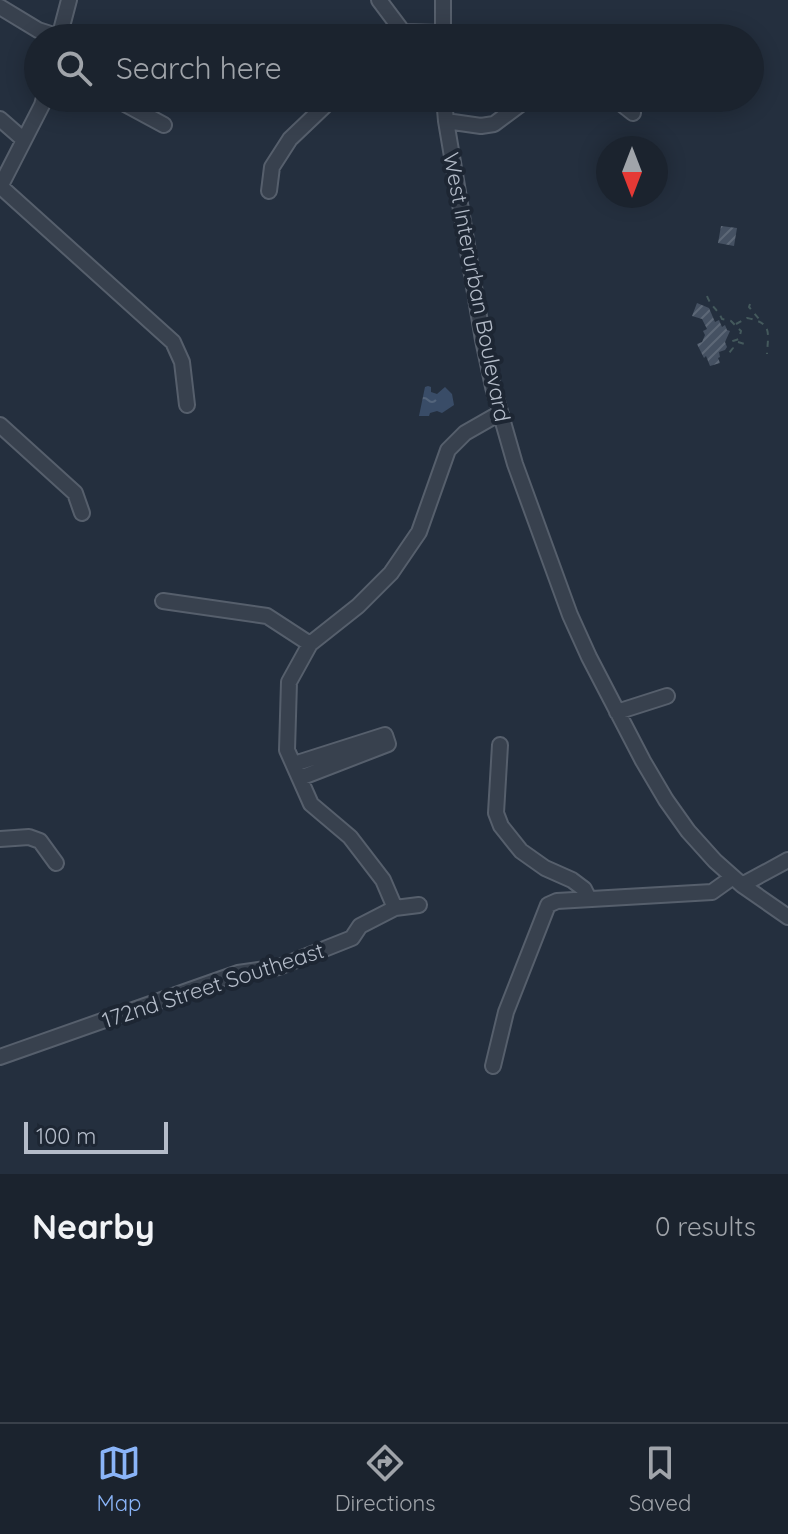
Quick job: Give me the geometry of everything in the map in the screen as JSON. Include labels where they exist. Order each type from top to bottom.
[{"type":"street","points":[[63,24],[69,0]]},
{"type":"street","points":[[379,0],[393,24]]},
{"type":"street","points":[[443,0],[443,24]]},
{"type":"street","points":[[0,7],[28,24]]},
{"type":"street","points":[[37,112],[0,187],[173,342],[182,362],[187,405]]},
{"type":"street","points":[[140,112],[164,125]]},
{"type":"street","points":[[269,191],[272,167],[290,139],[318,112]]},
{"type":"street","name":"West Interurban Boulevard","points":[[445,112],[483,340],[500,413],[515,464],[570,615],[617,712],[666,800],[688,831],[738,881],[788,917]]},
{"type":"street","points":[[446,121],[481,126],[494,124],[510,112]]},
{"type":"street","points":[[0,119],[24,140]]},
{"type":"street","points":[[395,908],[383,880],[350,837],[311,804],[287,750],[289,682],[310,644],[358,606],[391,573],[419,532],[448,450],[465,433],[500,413]]},
{"type":"street","points":[[0,425],[75,493],[82,513]]},
{"type":"street","points":[[163,601],[267,616],[310,644]]},
{"type":"street","points":[[617,712],[667,696]]},
{"type":"street","points":[[385,735],[388,744],[297,771],[385,735]]},
{"type":"street","points":[[500,745],[496,813],[501,826],[521,851],[545,868],[572,880],[584,889],[589,899]]},
{"type":"street","points":[[0,839],[29,837],[40,841],[56,863]]},
{"type":"street","points":[[493,1066],[506,1012],[548,905],[557,901],[712,892],[788,860]]},
{"type":"street","name":"172nd Street Southeast","points":[[0,1057],[238,973],[279,967],[352,938],[360,926],[395,908],[419,905]]},
{"type":"path","points":[[707,296],[710,305],[722,319],[731,321],[741,331],[729,353]]},
{"type":"path","points":[[750,304],[749,307],[768,330],[767,354]]},
{"type":"path","points":[[736,325],[747,318],[760,322]]},
{"type":"path","points":[[737,341],[748,345]]},
{"type":"water","points":[[428,386],[431,392],[437,394],[445,387],[452,394],[454,405],[442,413],[437,411],[429,416],[419,416],[425,387]]},
{"type":"building","points":[[721,226],[737,228],[734,246],[718,243]]},
{"type":"building","points":[[697,303],[709,308],[715,322],[719,320],[722,327],[725,325],[730,331],[725,342],[727,347],[719,352],[720,363],[710,366],[697,344],[702,342],[703,331],[707,329],[702,319],[692,316]]}]
